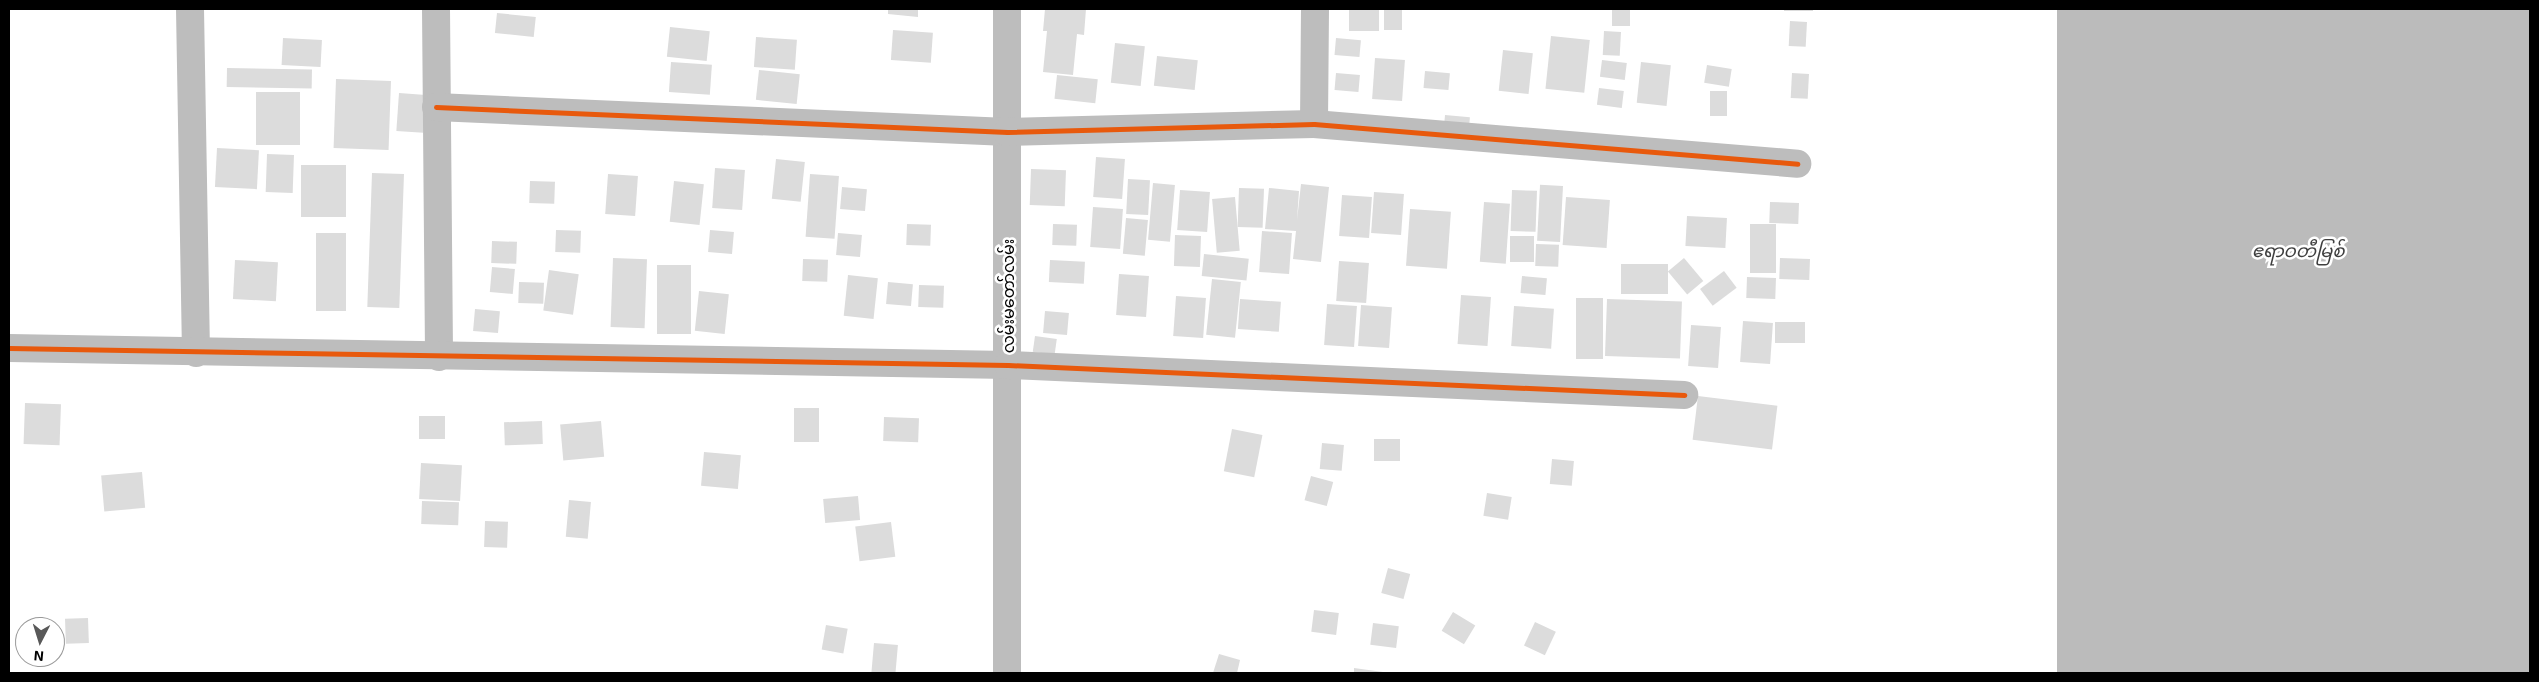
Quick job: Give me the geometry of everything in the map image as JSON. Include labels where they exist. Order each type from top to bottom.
[{"type":"street","points":[[190,9],[196,353]]},
{"type":"street","points":[[436,9],[439,357]]},
{"type":"street","name":"လမ်းမတော်လမ်း","points":[[1007,9],[1007,673]]},
{"type":"street","points":[[1314,124],[1315,9]]},
{"type":"street","points":[[436,107],[1007,132],[1314,124],[1797,164]]},
{"type":"street","points":[[9,348],[196,353],[1008,365],[1684,395]]},
{"type":"water","name":"ဧရာဝတီမြစ်","points":[[2057,9],[2530,9],[2530,673],[2057,673]]},
{"type":"building","points":[[888,9],[918,9],[918,17],[888,14]]},
{"type":"building","points":[[1045,9],[1086,9],[1084,35],[1077,34],[1073,75],[1043,72],[1047,31],[1043,31]]},
{"type":"building","points":[[1349,9],[1379,9],[1379,31],[1349,31]]},
{"type":"building","points":[[1384,9],[1402,9],[1402,30],[1384,30]]},
{"type":"building","points":[[1612,9],[1630,9],[1630,26],[1612,26]]},
{"type":"building","points":[[1784,9],[1813,9],[1813,11],[1784,11]]},
{"type":"building","points":[[497,13],[536,17],[534,37],[495,33]]},
{"type":"building","points":[[1790,21],[1807,22],[1806,47],[1789,46]]},
{"type":"building","points":[[670,27],[710,31],[707,61],[667,57]]},
{"type":"building","points":[[893,30],[933,33],[931,63],[891,60]]},
{"type":"building","points":[[1604,31],[1621,32],[1620,56],[1603,55]]},
{"type":"building","points":[[1551,36],[1590,40],[1584,93],[1545,89]]},
{"type":"building","points":[[756,37],[797,40],[795,70],[754,67]]},
{"type":"building","points":[[283,38],[322,40],[321,67],[282,65]]},
{"type":"building","points":[[1336,38],[1361,40],[1359,57],[1335,55]]},
{"type":"building","points":[[1115,43],[1145,46],[1141,86],[1111,83]]},
{"type":"building","points":[[1503,50],[1533,53],[1529,94],[1499,91]]},
{"type":"building","points":[[1157,56],[1198,60],[1195,90],[1154,86]]},
{"type":"building","points":[[1375,58],[1405,60],[1402,101],[1372,99]]},
{"type":"building","points":[[1602,60],[1627,63],[1625,80],[1600,77]]},
{"type":"building","points":[[671,62],[712,65],[710,95],[669,92]]},
{"type":"building","points":[[1641,62],[1671,65],[1667,106],[1637,103]]},
{"type":"building","points":[[1707,65],[1732,69],[1729,87],[1704,83]]},
{"type":"building","points":[[227,68],[312,69],[312,88],[227,87]]},
{"type":"building","points":[[759,70],[800,74],[797,104],[756,100]]},
{"type":"building","points":[[1425,71],[1450,73],[1448,90],[1424,88]]},
{"type":"building","points":[[1336,73],[1360,75],[1358,92],[1335,90]]},
{"type":"building","points":[[1792,73],[1809,74],[1808,99],[1791,98]]},
{"type":"building","points":[[1057,75],[1098,79],[1095,103],[1054,99]]},
{"type":"building","points":[[336,79],[391,81],[389,150],[334,148]]},
{"type":"building","points":[[1599,88],[1624,91],[1622,108],[1597,105]]},
{"type":"building","points":[[1710,91],[1727,91],[1727,116],[1710,116]]},
{"type":"building","points":[[256,92],[300,92],[300,145],[256,145]]},
{"type":"building","points":[[399,93],[426,95],[423,133],[396,131]]},
{"type":"building","points":[[1445,115],[1470,117],[1468,134],[1444,132]]},
{"type":"building","points":[[217,148],[259,150],[257,189],[215,187]]},
{"type":"building","points":[[267,154],[294,155],[293,193],[266,192]]},
{"type":"building","points":[[1096,157],[1125,159],[1122,199],[1093,197]]},
{"type":"building","points":[[776,159],[805,162],[801,202],[772,199]]},
{"type":"building","points":[[301,165],[346,165],[346,217],[301,217]]},
{"type":"building","points":[[715,168],[745,170],[742,210],[712,208]]},
{"type":"building","points":[[1031,169],[1066,170],[1065,206],[1030,205]]},
{"type":"building","points":[[372,173],[404,174],[399,308],[367,307]]},
{"type":"building","points":[[608,174],[638,176],[635,216],[605,214]]},
{"type":"building","points":[[810,174],[839,176],[835,239],[806,237]]},
{"type":"building","points":[[1128,179],[1150,180],[1148,215],[1126,214]]},
{"type":"building","points":[[530,181],[555,182],[554,204],[529,203]]},
{"type":"building","points":[[674,181],[704,184],[700,225],[670,222]]},
{"type":"building","points":[[1153,183],[1175,185],[1170,242],[1148,240]]},
{"type":"building","points":[[1301,184],[1329,187],[1321,262],[1293,259],[1296,231],[1265,229],[1269,188],[1299,191],[1297,220]]},
{"type":"building","points":[[1540,185],[1563,186],[1560,242],[1537,241]]},
{"type":"building","points":[[842,187],[867,189],[865,211],[840,209]]},
{"type":"building","points":[[1239,188],[1264,189],[1263,228],[1238,227]]},
{"type":"building","points":[[1180,190],[1210,192],[1207,232],[1177,230]]},
{"type":"building","points":[[1512,190],[1537,191],[1536,232],[1511,231]]},
{"type":"building","points":[[1374,192],[1404,194],[1401,235],[1371,233]]},
{"type":"building","points":[[1342,195],[1372,197],[1369,238],[1339,236]]},
{"type":"building","points":[[1235,197],[1240,251],[1217,253],[1212,199]]},
{"type":"building","points":[[1566,197],[1610,200],[1607,248],[1563,245]]},
{"type":"building","points":[[1484,202],[1510,204],[1506,264],[1480,262]]},
{"type":"building","points":[[1770,202],[1799,203],[1798,224],[1769,223]]},
{"type":"building","points":[[1093,207],[1123,209],[1120,249],[1090,247]]},
{"type":"building","points":[[1410,209],[1451,212],[1447,269],[1406,266]]},
{"type":"building","points":[[1687,216],[1727,218],[1725,248],[1685,246]]},
{"type":"building","points":[[1126,218],[1148,220],[1145,256],[1123,254]]},
{"type":"building","points":[[907,224],[931,225],[930,246],[906,245]]},
{"type":"building","points":[[1053,224],[1077,225],[1076,246],[1052,245]]},
{"type":"building","points":[[1750,224],[1776,224],[1776,273],[1750,273]]},
{"type":"building","points":[[556,230],[581,231],[580,253],[555,252]]},
{"type":"building","points":[[710,230],[734,232],[732,254],[708,252]]},
{"type":"building","points":[[1262,231],[1292,233],[1289,274],[1259,272]]},
{"type":"building","points":[[316,233],[346,233],[346,311],[316,311]]},
{"type":"building","points":[[838,233],[862,235],[860,257],[836,255]]},
{"type":"building","points":[[1175,235],[1201,236],[1200,267],[1174,266]]},
{"type":"building","points":[[1510,236],[1534,236],[1534,262],[1510,262]]},
{"type":"building","points":[[492,241],[517,242],[516,264],[491,263]]},
{"type":"building","points":[[1536,244],[1559,245],[1558,267],[1535,266]]},
{"type":"building","points":[[1204,254],[1249,259],[1246,281],[1202,276]]},
{"type":"building","points":[[613,258],[647,259],[645,328],[611,327]]},
{"type":"building","points":[[1684,258],[1703,281],[1687,294],[1668,271]]},
{"type":"building","points":[[1780,258],[1810,259],[1809,280],[1779,279]]},
{"type":"building","points":[[803,259],[828,260],[827,282],[802,281]]},
{"type":"building","points":[[235,260],[278,262],[276,301],[233,299]]},
{"type":"building","points":[[1050,260],[1085,262],[1084,284],[1049,282]]},
{"type":"building","points":[[1339,261],[1369,263],[1366,303],[1336,301]]},
{"type":"building","points":[[1621,264],[1668,264],[1668,294],[1621,294]]},
{"type":"building","points":[[657,265],[691,265],[691,334],[657,334]]},
{"type":"building","points":[[492,267],[515,269],[513,294],[490,292]]},
{"type":"building","points":[[549,270],[579,274],[573,315],[543,311]]},
{"type":"building","points":[[1724,271],[1737,288],[1713,306],[1700,289]]},
{"type":"building","points":[[1119,274],[1149,276],[1146,317],[1116,315]]},
{"type":"building","points":[[848,275],[878,278],[874,319],[844,316]]},
{"type":"building","points":[[1522,276],[1547,278],[1545,295],[1521,293]]},
{"type":"building","points":[[1747,277],[1776,278],[1775,299],[1746,298]]},
{"type":"building","points":[[1212,279],[1241,282],[1235,338],[1206,335]]},
{"type":"building","points":[[519,282],[544,283],[543,304],[518,303]]},
{"type":"building","points":[[888,282],[913,284],[911,306],[886,304]]},
{"type":"building","points":[[919,285],[944,286],[943,308],[918,307]]},
{"type":"building","points":[[699,291],[729,294],[725,334],[695,331]]},
{"type":"building","points":[[1461,295],[1491,297],[1488,346],[1458,344]]},
{"type":"building","points":[[1176,296],[1206,298],[1203,338],[1173,336]]},
{"type":"building","points":[[1576,298],[1603,298],[1603,359],[1576,359]]},
{"type":"building","points":[[1240,299],[1281,302],[1279,332],[1238,329]]},
{"type":"building","points":[[1607,299],[1682,302],[1680,359],[1605,356]]},
{"type":"building","points":[[1327,304],[1357,306],[1354,347],[1324,345]]},
{"type":"building","points":[[1361,305],[1392,307],[1389,348],[1358,346]]},
{"type":"building","points":[[1514,306],[1554,309],[1551,349],[1511,346]]},
{"type":"building","points":[[475,309],[500,311],[498,333],[473,331]]},
{"type":"building","points":[[1045,311],[1069,313],[1067,335],[1043,333]]},
{"type":"building","points":[[1743,321],[1773,323],[1770,364],[1740,362]]},
{"type":"building","points":[[1775,322],[1805,322],[1805,343],[1775,343]]},
{"type":"building","points":[[1691,325],[1721,327],[1718,368],[1688,366]]},
{"type":"building","points":[[1035,336],[1057,339],[1055,355],[1033,352]]},
{"type":"building","points":[[1698,396],[1777,406],[1772,449],[1693,440]]},
{"type":"building","points":[[25,403],[61,404],[60,445],[24,444]]},
{"type":"building","points":[[794,408],[819,408],[819,442],[794,442]]},
{"type":"building","points":[[419,416],[445,416],[445,439],[419,439]]},
{"type":"building","points":[[884,417],[919,418],[918,442],[883,441]]},
{"type":"building","points":[[542,421],[543,444],[505,445],[504,422]]},
{"type":"building","points":[[601,421],[604,457],[563,460],[560,425]]},
{"type":"building","points":[[1232,429],[1262,435],[1254,477],[1224,471]]},
{"type":"building","points":[[1374,439],[1400,439],[1400,461],[1374,461]]},
{"type":"building","points":[[1322,443],[1344,445],[1342,471],[1320,469]]},
{"type":"building","points":[[704,452],[741,455],[738,489],[701,486]]},
{"type":"building","points":[[1552,459],[1574,461],[1572,486],[1550,484]]},
{"type":"building","points":[[421,463],[462,465],[460,501],[419,499]]},
{"type":"building","points":[[142,472],[145,508],[104,511],[101,476]]},
{"type":"building","points":[[1311,476],[1333,482],[1327,506],[1305,500]]},
{"type":"building","points":[[1487,493],[1512,497],[1508,520],[1483,516]]},
{"type":"building","points":[[858,496],[860,520],[825,523],[823,499]]},
{"type":"building","points":[[569,500],[591,502],[588,539],[566,537]]},
{"type":"building","points":[[422,501],[459,502],[458,525],[421,524]]},
{"type":"building","points":[[485,521],[508,522],[507,548],[484,547]]},
{"type":"building","points":[[891,522],[895,557],[860,561],[855,526]]},
{"type":"building","points":[[1388,568],[1410,574],[1403,599],[1381,593]]},
{"type":"building","points":[[1314,610],[1339,613],[1336,635],[1311,632]]},
{"type":"building","points":[[1453,612],[1475,625],[1464,644],[1442,631]]},
{"type":"building","points":[[88,618],[89,643],[66,644],[65,619]]},
{"type":"building","points":[[1535,622],[1556,632],[1545,655],[1524,646]]},
{"type":"building","points":[[1373,623],[1399,626],[1396,648],[1370,645]]},
{"type":"building","points":[[826,625],[848,629],[843,653],[822,650]]},
{"type":"building","points":[[874,643],[898,645],[895,673],[871,673]]},
{"type":"building","points":[[1219,654],[1240,660],[1237,673],[1213,673]]},
{"type":"building","points":[[1354,668],[1383,672],[1354,673]]},
{"type":"cycle path","points":[[436,107],[1007,132],[1314,124],[1797,164]]},
{"type":"cycle path","points":[[9,348],[1008,365],[1684,395]]}]
